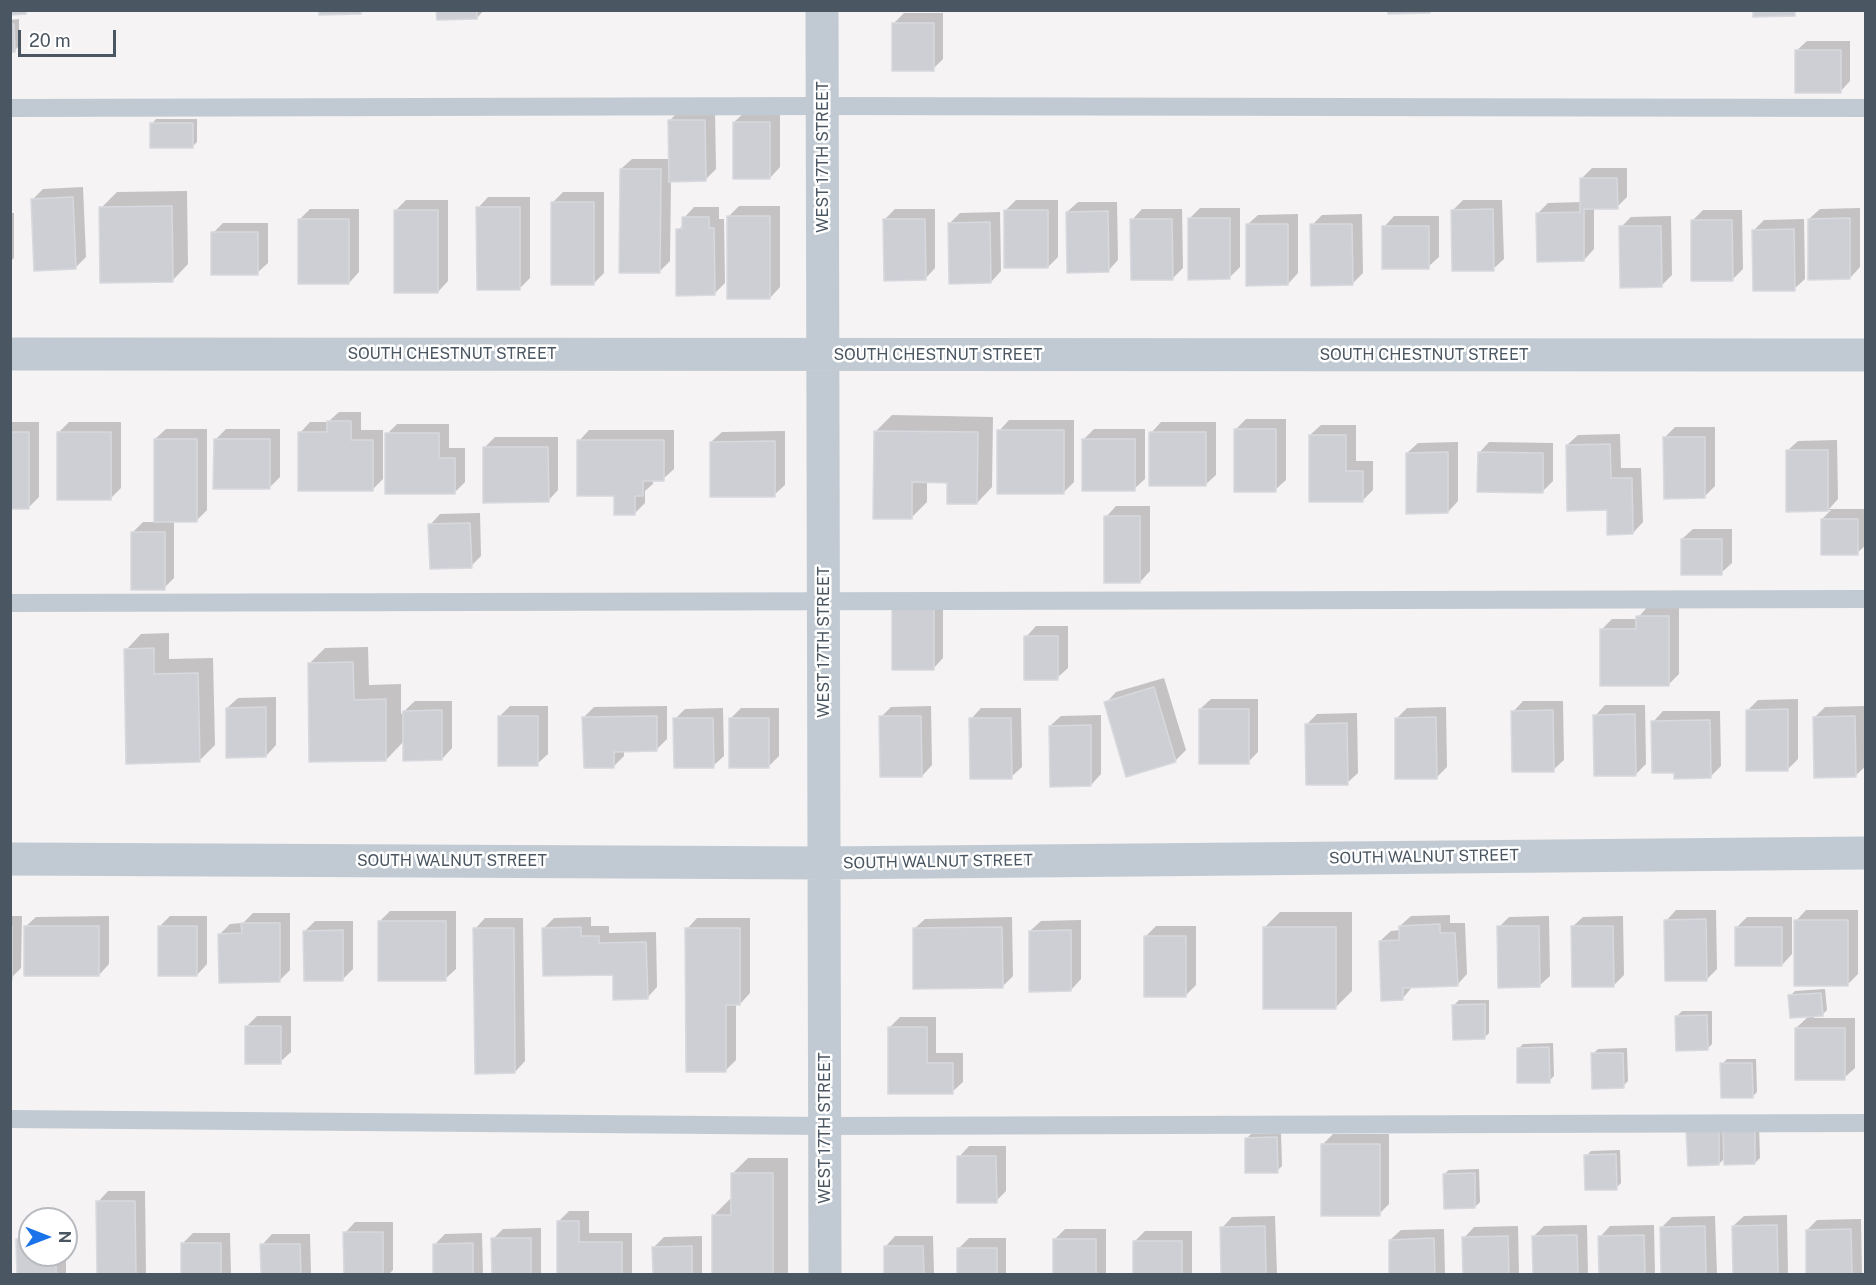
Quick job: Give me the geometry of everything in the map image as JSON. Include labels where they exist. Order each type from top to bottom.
[{"type":"street","name":"WEST 17TH STREET","points":[[822,10],[825,1275]]},
{"type":"street","name":"SOUTH CHESTNUT STREET","points":[[10,354],[1866,355]]},
{"type":"street","name":"SOUTH WALNUT STREET","points":[[10,859],[824,863],[1866,853]]},
{"type":"lane","points":[[10,108],[823,106],[1866,108]]},
{"type":"lane","points":[[10,603],[1866,600]]},
{"type":"lane","points":[[10,1119],[825,1126],[1866,1123]]},
{"type":"building","points":[[10,10],[26,10],[26,14],[10,15]]},
{"type":"building","points":[[319,10],[361,10],[361,14],[319,15]]},
{"type":"building","points":[[436,10],[477,10],[477,19],[437,20]]},
{"type":"building","points":[[1388,10],[1430,10],[1430,13],[1388,14]]},
{"type":"building","points":[[1753,10],[1795,10],[1795,16],[1753,17]]},
{"type":"building","points":[[892,23],[934,23],[934,71],[892,71]]},
{"type":"building","points":[[10,24],[14,24],[15,52],[10,52]]},
{"type":"building","points":[[1795,50],[1841,50],[1841,93],[1795,93]]},
{"type":"building","points":[[668,120],[705,120],[706,181],[669,182]]},
{"type":"building","points":[[733,122],[770,122],[770,179],[733,179]]},
{"type":"building","points":[[150,123],[193,123],[193,148],[150,148]]},
{"type":"building","points":[[620,169],[661,169],[660,273],[619,273]]},
{"type":"building","points":[[1580,178],[1617,178],[1618,209],[1584,209],[1584,261],[1537,262],[1536,213],[1580,212]]},
{"type":"building","points":[[73,197],[76,269],[34,271],[31,199]]},
{"type":"building","points":[[551,202],[594,202],[594,285],[551,285]]},
{"type":"building","points":[[172,206],[173,282],[100,283],[99,207]]},
{"type":"building","points":[[476,207],[520,207],[520,290],[477,290]]},
{"type":"building","points":[[1493,209],[1494,271],[1452,271],[1451,210]]},
{"type":"building","points":[[394,210],[438,210],[438,293],[394,293]]},
{"type":"building","points":[[1004,210],[1048,210],[1048,268],[1004,268]]},
{"type":"building","points":[[1108,211],[1109,272],[1067,273],[1066,212]]},
{"type":"building","points":[[727,216],[770,216],[770,299],[727,299]]},
{"type":"building","points":[[682,217],[709,217],[709,228],[714,228],[715,295],[676,296],[676,229],[682,229]]},
{"type":"building","points":[[1188,218],[1230,218],[1230,279],[1188,280]]},
{"type":"building","points":[[1850,218],[1850,279],[1808,280],[1808,219]]},
{"type":"building","points":[[298,219],[349,219],[349,284],[298,284]]},
{"type":"building","points":[[883,219],[925,219],[926,280],[884,281]]},
{"type":"building","points":[[1130,219],[1172,219],[1173,280],[1131,280]]},
{"type":"building","points":[[1691,220],[1732,220],[1733,281],[1691,281]]},
{"type":"building","points":[[990,222],[991,283],[949,284],[948,223]]},
{"type":"building","points":[[1246,224],[1288,224],[1288,285],[1246,286]]},
{"type":"building","points":[[1310,224],[1352,224],[1353,285],[1311,286]]},
{"type":"building","points":[[1382,226],[1429,226],[1429,269],[1382,269]]},
{"type":"building","points":[[1619,226],[1661,226],[1662,287],[1620,288]]},
{"type":"building","points":[[1794,229],[1795,291],[1753,291],[1752,230]]},
{"type":"building","points":[[211,232],[258,232],[258,275],[211,275]]},
{"type":"building","points":[[327,421],[351,421],[351,440],[373,440],[373,491],[298,491],[298,432],[327,432]]},
{"type":"building","points":[[1234,429],[1276,429],[1276,492],[1234,492]]},
{"type":"building","points":[[997,430],[1064,430],[1064,494],[997,494]]},
{"type":"building","points":[[874,431],[978,432],[977,504],[947,504],[947,483],[912,482],[912,519],[873,519]]},
{"type":"building","points":[[10,432],[29,432],[29,509],[10,509]]},
{"type":"building","points":[[57,432],[111,432],[111,500],[57,500]]},
{"type":"building","points":[[1149,432],[1206,432],[1206,486],[1149,486]]},
{"type":"building","points":[[385,433],[439,433],[439,458],[455,458],[455,494],[385,494]]},
{"type":"building","points":[[1309,435],[1346,435],[1346,471],[1363,471],[1363,502],[1309,502]]},
{"type":"building","points":[[1663,437],[1705,437],[1705,498],[1664,499]]},
{"type":"building","points":[[154,439],[197,439],[197,522],[154,522]]},
{"type":"building","points":[[214,439],[270,439],[270,489],[213,489]]},
{"type":"building","points":[[1082,439],[1135,439],[1135,491],[1082,491]]},
{"type":"building","points":[[577,440],[664,440],[664,481],[643,481],[643,496],[635,496],[635,515],[614,515],[614,496],[577,496]]},
{"type":"building","points":[[775,441],[775,497],[710,497],[710,442]]},
{"type":"building","points":[[1610,444],[1611,478],[1632,478],[1633,534],[1607,535],[1607,510],[1567,511],[1566,445]]},
{"type":"building","points":[[483,447],[548,447],[549,502],[483,503]]},
{"type":"building","points":[[1786,450],[1828,450],[1828,511],[1786,512]]},
{"type":"building","points":[[1448,452],[1448,513],[1406,514],[1406,453]]},
{"type":"building","points":[[1478,452],[1543,453],[1543,493],[1477,492]]},
{"type":"building","points":[[1104,516],[1140,516],[1140,583],[1104,583]]},
{"type":"building","points":[[1821,519],[1858,519],[1858,555],[1821,555]]},
{"type":"building","points":[[470,523],[472,568],[430,569],[428,524]]},
{"type":"building","points":[[131,532],[165,532],[165,590],[131,590]]},
{"type":"building","points":[[1681,539],[1722,539],[1722,575],[1681,575]]},
{"type":"building","points":[[892,605],[934,605],[934,670],[892,670]]},
{"type":"building","points":[[1636,616],[1669,616],[1669,686],[1600,686],[1600,629],[1636,629]]},
{"type":"building","points":[[1024,636],[1058,636],[1058,680],[1024,680]]},
{"type":"building","points":[[154,648],[154,674],[198,673],[200,762],[126,764],[124,649]]},
{"type":"building","points":[[353,662],[354,700],[386,699],[386,761],[309,762],[308,663]]},
{"type":"building","points":[[1154,687],[1176,762],[1126,777],[1104,702]]},
{"type":"building","points":[[266,707],[266,757],[226,758],[226,708]]},
{"type":"building","points":[[1199,709],[1249,709],[1249,764],[1199,764]]},
{"type":"building","points":[[1788,709],[1788,771],[1746,771],[1746,710]]},
{"type":"building","points":[[442,710],[442,760],[403,761],[403,711]]},
{"type":"building","points":[[1553,710],[1554,772],[1512,772],[1511,711]]},
{"type":"building","points":[[1635,714],[1636,776],[1594,776],[1593,715]]},
{"type":"building","points":[[498,716],[538,716],[538,766],[498,766]]},
{"type":"building","points":[[657,716],[657,751],[614,752],[614,768],[584,768],[582,717]]},
{"type":"building","points":[[879,716],[921,716],[922,777],[880,777]]},
{"type":"building","points":[[1855,716],[1856,777],[1814,778],[1813,717]]},
{"type":"building","points":[[1436,717],[1437,779],[1395,779],[1395,718]]},
{"type":"building","points":[[673,718],[713,718],[714,768],[674,768]]},
{"type":"building","points":[[729,718],[769,718],[769,768],[729,768]]},
{"type":"building","points":[[969,718],[1011,718],[1012,779],[970,779]]},
{"type":"building","points":[[1710,720],[1711,778],[1674,779],[1674,773],[1652,773],[1651,721]]},
{"type":"building","points":[[1347,723],[1348,785],[1306,785],[1305,724]]},
{"type":"building","points":[[1091,725],[1091,786],[1050,787],[1049,726]]},
{"type":"building","points":[[1706,919],[1707,981],[1665,981],[1664,920]]},
{"type":"building","points":[[1794,920],[1848,920],[1848,986],[1794,986]]},
{"type":"building","points":[[378,921],[446,921],[446,981],[378,981]]},
{"type":"building","points":[[241,923],[280,923],[280,982],[219,983],[218,934],[242,933]]},
{"type":"building","points":[[1440,924],[1440,933],[1455,933],[1458,986],[1403,988],[1403,1000],[1381,1001],[1379,941],[1399,940],[1399,926]]},
{"type":"building","points":[[10,926],[12,926],[12,980],[10,980]]},
{"type":"building","points":[[24,926],[99,926],[99,976],[24,976]]},
{"type":"building","points":[[158,926],[197,926],[197,976],[158,976]]},
{"type":"building","points":[[1497,926],[1539,926],[1540,987],[1498,988]]},
{"type":"building","points":[[1571,926],[1613,926],[1614,987],[1572,987]]},
{"type":"building","points":[[581,927],[581,936],[599,936],[599,943],[646,942],[648,999],[613,1000],[613,975],[543,976],[542,928]]},
{"type":"building","points":[[1002,927],[1003,988],[913,989],[913,928]]},
{"type":"building","points":[[1263,927],[1336,927],[1336,1009],[1263,1009]]},
{"type":"building","points":[[1735,927],[1782,927],[1782,966],[1735,966]]},
{"type":"building","points":[[473,928],[514,928],[515,1073],[475,1074]]},
{"type":"building","points":[[685,928],[740,928],[740,1005],[726,1005],[726,1072],[686,1072]]},
{"type":"building","points":[[343,930],[343,981],[304,981],[303,931]]},
{"type":"building","points":[[1071,930],[1071,991],[1029,992],[1029,931]]},
{"type":"building","points":[[1144,936],[1186,936],[1186,997],[1144,997]]},
{"type":"building","points":[[1821,993],[1823,1016],[1790,1018],[1788,995]]},
{"type":"building","points":[[1485,1004],[1485,1039],[1453,1040],[1452,1005]]},
{"type":"building","points":[[1707,1015],[1708,1050],[1676,1051],[1675,1016]]},
{"type":"building","points":[[245,1026],[281,1026],[281,1064],[245,1064]]},
{"type":"building","points":[[888,1027],[927,1027],[927,1063],[953,1063],[953,1094],[888,1094]]},
{"type":"building","points":[[1795,1028],[1845,1028],[1845,1080],[1795,1080]]},
{"type":"building","points":[[1549,1047],[1550,1083],[1517,1083],[1517,1048]]},
{"type":"building","points":[[1591,1053],[1623,1053],[1624,1088],[1592,1089]]},
{"type":"building","points":[[1720,1063],[1752,1063],[1753,1098],[1721,1098]]},
{"type":"building","points":[[1755,1129],[1755,1164],[1724,1165],[1723,1130]]},
{"type":"building","points":[[1719,1130],[1719,1165],[1688,1166],[1686,1131]]},
{"type":"building","points":[[1277,1137],[1278,1173],[1245,1173],[1245,1138]]},
{"type":"building","points":[[1321,1144],[1380,1144],[1380,1216],[1321,1216]]},
{"type":"building","points":[[1616,1154],[1617,1190],[1585,1190],[1584,1155]]},
{"type":"building","points":[[957,1156],[996,1156],[997,1203],[957,1203]]},
{"type":"building","points":[[731,1173],[773,1173],[773,1274],[712,1274],[712,1215],[731,1215]]},
{"type":"building","points":[[1475,1173],[1475,1208],[1444,1209],[1443,1174]]},
{"type":"building","points":[[96,1201],[135,1201],[136,1274],[97,1274]]},
{"type":"building","points":[[557,1221],[579,1221],[579,1242],[622,1242],[622,1274],[557,1274]]},
{"type":"building","points":[[1777,1225],[1778,1274],[1733,1274],[1732,1226]]},
{"type":"building","points":[[1265,1226],[1266,1274],[1221,1274],[1220,1227]]},
{"type":"building","points":[[1705,1226],[1706,1274],[1661,1274],[1660,1227]]},
{"type":"building","points":[[1851,1229],[1852,1274],[1806,1274],[1806,1230]]},
{"type":"building","points":[[343,1232],[383,1232],[383,1274],[344,1274]]},
{"type":"building","points":[[1577,1235],[1578,1274],[1533,1274],[1532,1236]]},
{"type":"building","points":[[1644,1235],[1645,1274],[1599,1274],[1598,1236]]},
{"type":"building","points":[[1508,1236],[1509,1274],[1463,1274],[1462,1237]]},
{"type":"building","points":[[491,1238],[531,1238],[531,1274],[492,1274]]},
{"type":"building","points":[[1434,1238],[1435,1274],[1389,1274],[1389,1240]]},
{"type":"building","points":[[16,1239],[18,1239],[18,1267],[56,1267],[56,1274],[17,1274]]},
{"type":"building","points":[[1053,1239],[1096,1239],[1096,1274],[1053,1274]]},
{"type":"building","points":[[1133,1241],[1182,1241],[1182,1274],[1133,1274]]},
{"type":"building","points":[[181,1243],[221,1243],[221,1274],[181,1274]]},
{"type":"building","points":[[473,1243],[473,1274],[433,1274],[433,1244]]},
{"type":"building","points":[[260,1244],[300,1244],[301,1274],[261,1274]]},
{"type":"building","points":[[692,1246],[692,1274],[653,1274],[652,1247]]},
{"type":"building","points":[[884,1246],[923,1246],[924,1274],[884,1274]]},
{"type":"building","points":[[957,1248],[997,1248],[997,1274],[957,1274]]}]
